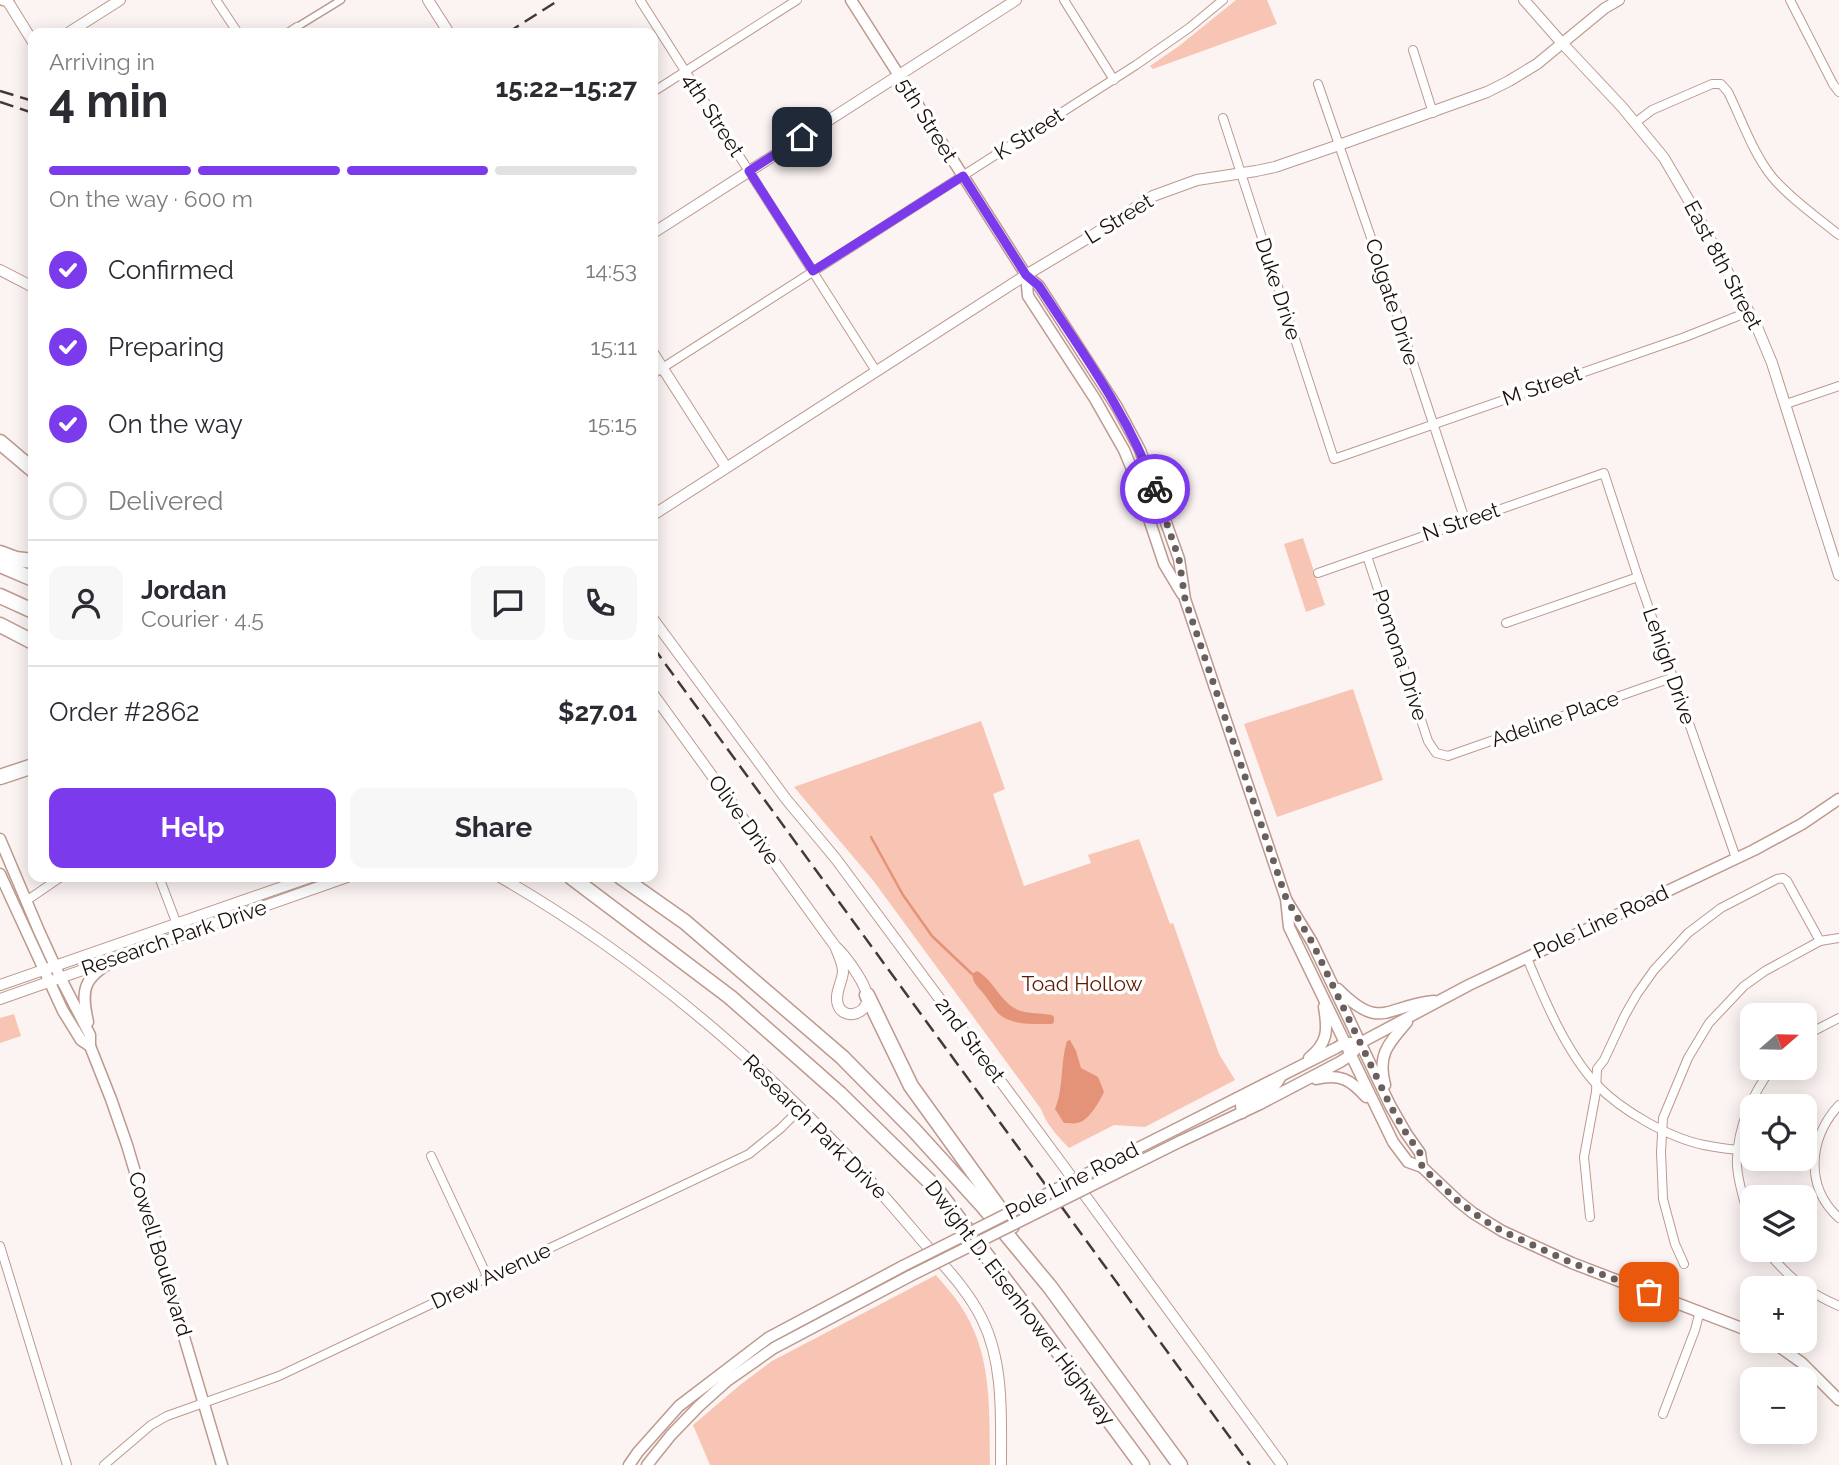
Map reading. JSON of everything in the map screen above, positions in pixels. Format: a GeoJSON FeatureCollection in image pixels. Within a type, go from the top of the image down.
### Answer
{"type":"FeatureCollection","features":[{"type":"Feature","properties":{"kind":"highway"},"geometry":{"type":"LineString","coordinates":[[0,430],[28,454]]}},
{"type":"Feature","properties":{"kind":"highway"},"geometry":{"type":"LineString","coordinates":[[0,442],[28,466]]}},
{"type":"Feature","properties":{"kind":"highway"},"geometry":{"type":"LineString","coordinates":[[0,554],[28,560]]}},
{"type":"Feature","properties":{"kind":"highway"},"geometry":{"type":"LineString","coordinates":[[0,565],[28,577]]}},
{"type":"Feature","properties":{"kind":"highway"},"geometry":{"type":"LineString","coordinates":[[0,596],[28,609]]}},
{"type":"Feature","properties":{"kind":"highway"},"geometry":{"type":"LineString","coordinates":[[0,625],[28,639]]}},
{"type":"Feature","properties":{"kind":"highway"},"geometry":{"type":"LineString","coordinates":[[0,777],[28,768]]}},
{"type":"Feature","properties":{"kind":"highway"},"geometry":{"type":"LineString","coordinates":[[0,786],[28,777]]}},
{"type":"Feature","properties":{"kind":"highway","name":"Dwight D. Eisenhower Highway"},"geometry":{"type":"LineString","coordinates":[[578,882],[730,998],[840,1094],[933,1185],[1142,1465]]}},
{"type":"Feature","properties":{"kind":"highway","name":"Dwight D. Eisenhower Highway"},"geometry":{"type":"LineString","coordinates":[[628,882],[685,922],[842,1056],[914,1130],[1050,1287],[1180,1465]]}},
{"type":"Feature","properties":{"kind":"highway"},"geometry":{"type":"LineString","coordinates":[[867,995],[911,1086],[1017,1234],[1050,1287]]}},
{"type":"Feature","properties":{"kind":"main road","name":"5th Street"},"geometry":{"type":"LineString","coordinates":[[851,0],[1026,275],[1039,286],[1117,407],[1138,446],[1179,559],[1185,599],[1286,898],[1312,942],[1390,1105],[1420,1153],[1422,1167]]}},
{"type":"Feature","properties":{"kind":"main road","name":"Pole Line Road"},"geometry":{"type":"LineString","coordinates":[[647,1465],[699,1406],[727,1381],[774,1348],[910,1276],[1304,1082],[1351,1055],[1360,1043],[1440,1000],[1787,833],[1839,799]]}},
{"type":"Feature","properties":{"kind":"main road","name":"Cowell Boulevard"},"geometry":{"type":"LineString","coordinates":[[0,838],[90,1041],[111,1099],[222,1465]]}},
{"type":"Feature","properties":{"kind":"main road","name":"Cowell Boulevard"},"geometry":{"type":"LineString","coordinates":[[0,874],[48,982],[80,1040],[90,1041]]}},
{"type":"Feature","properties":{"kind":"main road","name":"5th Street"},"geometry":{"type":"LineString","coordinates":[[1286,898],[1289,927],[1376,1109],[1393,1142],[1408,1162],[1422,1167],[1458,1201],[1502,1231],[1572,1263],[1740,1327]]}},
{"type":"Feature","properties":{"kind":"main road"},"geometry":{"type":"LineString","coordinates":[[90,1041],[83,999],[87,985],[97,971],[119,957]]}},
{"type":"Feature","properties":{"kind":"main road"},"geometry":{"type":"LineString","coordinates":[[1331,982],[1349,1001],[1372,1014],[1390,1013],[1415,1003],[1440,1000]]}},
{"type":"Feature","properties":{"kind":"main road"},"geometry":{"type":"LineString","coordinates":[[1296,1068],[1314,1054],[1326,1036],[1322,994]]}},
{"type":"Feature","properties":{"kind":"main road"},"geometry":{"type":"LineString","coordinates":[[1390,1105],[1383,1078],[1382,1059],[1389,1042],[1413,1016]]}},
{"type":"Feature","properties":{"kind":"main road","name":"Pole Line Road"},"geometry":{"type":"LineString","coordinates":[[629,1465],[679,1406],[768,1338],[903,1266],[1345,1043],[1360,1043]]}},
{"type":"Feature","properties":{"kind":"main road"},"geometry":{"type":"LineString","coordinates":[[1242,1113],[1241,1105],[1271,1090],[1281,1076]]}},
{"type":"Feature","properties":{"kind":"main road"},"geometry":{"type":"LineString","coordinates":[[1304,1082],[1331,1076],[1342,1078],[1358,1087],[1376,1109]]}},
{"type":"Feature","properties":{"kind":"main road"},"geometry":{"type":"LineString","coordinates":[[1788,1353],[1839,1400]]}},
{"type":"Feature","properties":{"kind":"street"},"geometry":{"type":"LineString","coordinates":[[6,0],[28,35]]}},
{"type":"Feature","properties":{"kind":"street"},"geometry":{"type":"LineString","coordinates":[[76,28],[120,0]]}},
{"type":"Feature","properties":{"kind":"street"},"geometry":{"type":"LineString","coordinates":[[216,0],[235,28]]}},
{"type":"Feature","properties":{"kind":"street"},"geometry":{"type":"LineString","coordinates":[[297,27],[341,0]]}},
{"type":"Feature","properties":{"kind":"street"},"geometry":{"type":"LineString","coordinates":[[428,0],[446,28]]}},
{"type":"Feature","properties":{"kind":"street","name":"4th Street"},"geometry":{"type":"LineString","coordinates":[[640,0],[658,28]]}},
{"type":"Feature","properties":{"kind":"street"},"geometry":{"type":"LineString","coordinates":[[658,89],[797,0]]}},
{"type":"Feature","properties":{"kind":"street"},"geometry":{"type":"LineString","coordinates":[[658,230],[1016,0]]}},
{"type":"Feature","properties":{"kind":"street"},"geometry":{"type":"LineString","coordinates":[[1064,0],[1114,80]]}},
{"type":"Feature","properties":{"kind":"street","name":"K Street"},"geometry":{"type":"LineString","coordinates":[[658,372],[1114,80],[1179,35],[1223,0]]}},
{"type":"Feature","properties":{"kind":"street","name":"East 8th Street"},"geometry":{"type":"LineString","coordinates":[[1524,0],[1635,123],[1670,167],[1757,327],[1772,363],[1839,575]]}},
{"type":"Feature","properties":{"kind":"street","name":"L Street"},"geometry":{"type":"LineString","coordinates":[[658,512],[1153,196],[1197,180],[1275,167],[1488,92],[1537,64],[1561,42],[1619,0]]}},
{"type":"Feature","properties":{"kind":"street"},"geometry":{"type":"LineString","coordinates":[[1790,0],[1839,92]]}},
{"type":"Feature","properties":{"kind":"street","name":"4th Street"},"geometry":{"type":"LineString","coordinates":[[658,28],[876,371]]}},
{"type":"Feature","properties":{"kind":"street"},"geometry":{"type":"LineString","coordinates":[[1413,50],[1433,113]]}},
{"type":"Feature","properties":{"kind":"street"},"geometry":{"type":"LineString","coordinates":[[1635,123],[1652,110],[1712,84],[1721,84],[1728,92],[1756,152],[1773,178],[1839,235]]}},
{"type":"Feature","properties":{"kind":"street","name":"Colgate Drive"},"geometry":{"type":"LineString","coordinates":[[1318,85],[1465,520]]}},
{"type":"Feature","properties":{"kind":"street","name":"Duke Drive"},"geometry":{"type":"LineString","coordinates":[[1223,118],[1334,459]]}},
{"type":"Feature","properties":{"kind":"street"},"geometry":{"type":"LineString","coordinates":[[0,270],[28,285]]}},
{"type":"Feature","properties":{"kind":"street","name":"M Street"},"geometry":{"type":"LineString","coordinates":[[1334,459],[1685,337],[1748,312]]}},
{"type":"Feature","properties":{"kind":"street"},"geometry":{"type":"LineString","coordinates":[[658,361],[726,467]]}},
{"type":"Feature","properties":{"kind":"street"},"geometry":{"type":"LineString","coordinates":[[1786,404],[1839,386]]}},
{"type":"Feature","properties":{"kind":"street","name":"N Street"},"geometry":{"type":"LineString","coordinates":[[1318,573],[1604,473]]}},
{"type":"Feature","properties":{"kind":"street","name":"Lehigh Drive"},"geometry":{"type":"LineString","coordinates":[[1604,473],[1736,858]]}},
{"type":"Feature","properties":{"kind":"street","name":"Pomona Drive"},"geometry":{"type":"LineString","coordinates":[[1367,556],[1428,741],[1436,753]]}},
{"type":"Feature","properties":{"kind":"street"},"geometry":{"type":"LineString","coordinates":[[1506,623],[1638,576]]}},
{"type":"Feature","properties":{"kind":"street","name":"2nd Street"},"geometry":{"type":"LineString","coordinates":[[658,626],[781,792],[836,859],[1282,1465]]}},
{"type":"Feature","properties":{"kind":"street","name":"Adeline Place"},"geometry":{"type":"LineString","coordinates":[[1436,753],[1448,756],[1674,677]]}},
{"type":"Feature","properties":{"kind":"street","name":"Olive Drive"},"geometry":{"type":"LineString","coordinates":[[658,701],[835,946],[844,954],[867,995],[867,1004],[859,1012],[847,1014],[839,1008],[837,999],[843,972],[835,946]]}},
{"type":"Feature","properties":{"kind":"street"},"geometry":{"type":"LineString","coordinates":[[1590,1217],[1584,1157],[1597,1085],[1597,1069],[1637,994],[1654,970],[1680,941],[1721,908],[1777,879],[1783,878],[1787,881],[1820,941]]}},
{"type":"Feature","properties":{"kind":"street"},"geometry":{"type":"LineString","coordinates":[[26,901],[54,882]]}},
{"type":"Feature","properties":{"kind":"street"},"geometry":{"type":"LineString","coordinates":[[161,882],[181,935]]}},
{"type":"Feature","properties":{"kind":"street","name":"Research Park Drive"},"geometry":{"type":"LineString","coordinates":[[0,985],[292,882]]}},
{"type":"Feature","properties":{"kind":"street"},"geometry":{"type":"LineString","coordinates":[[301,882],[304,891]]}},
{"type":"Feature","properties":{"kind":"street","name":"Research Park Drive"},"geometry":{"type":"LineString","coordinates":[[0,999],[332,882]]}},
{"type":"Feature","properties":{"kind":"street","name":"Research Park Drive"},"geometry":{"type":"LineString","coordinates":[[508,882],[579,925],[660,985],[742,1053],[841,1151],[968,1295],[991,1341],[996,1362],[1001,1465]]}},
{"type":"Feature","properties":{"kind":"street"},"geometry":{"type":"LineString","coordinates":[[1684,1264],[1675,1244],[1663,1199],[1661,1172],[1663,1118],[1688,1058],[1709,1023],[1744,986],[1776,964],[1820,941],[1839,938]]}},
{"type":"Feature","properties":{"kind":"street"},"geometry":{"type":"LineString","coordinates":[[1527,958],[1565,1041],[1597,1085],[1646,1122],[1663,1130],[1701,1145],[1739,1150]]}},
{"type":"Feature","properties":{"kind":"street"},"geometry":{"type":"LineString","coordinates":[[1817,1029],[1839,1018]]}},
{"type":"Feature","properties":{"kind":"street"},"geometry":{"type":"LineString","coordinates":[[1740,1185],[1736,1158],[1739,1150],[1737,1140],[1762,1080]]}},
{"type":"Feature","properties":{"kind":"street"},"geometry":{"type":"LineString","coordinates":[[1817,1146],[1826,1120],[1839,1105]]}},
{"type":"Feature","properties":{"kind":"street","name":"Drew Avenue"},"geometry":{"type":"LineString","coordinates":[[104,1465],[151,1425],[167,1416],[279,1377],[749,1154],[800,1109]]}},
{"type":"Feature","properties":{"kind":"street"},"geometry":{"type":"LineString","coordinates":[[431,1156],[488,1278]]}},
{"type":"Feature","properties":{"kind":"street"},"geometry":{"type":"LineString","coordinates":[[1815,1171],[1823,1198],[1839,1218]]}},
{"type":"Feature","properties":{"kind":"street"},"geometry":{"type":"LineString","coordinates":[[0,1246],[67,1465]]}},
{"type":"Feature","properties":{"kind":"street"},"geometry":{"type":"LineString","coordinates":[[1776,1262],[1787,1275],[1815,1296],[1839,1306]]}},
{"type":"Feature","properties":{"kind":"street"},"geometry":{"type":"LineString","coordinates":[[1663,1414],[1700,1311]]}},
{"type":"Feature","properties":{"kind":"green space"},"geometry":{"type":"Polygon","coordinates":[[[1236,0],[1267,0],[1277,24],[1153,69],[1150,66],[1179,46],[1236,0]]]}},
{"type":"Feature","properties":{"kind":"green space"},"geometry":{"type":"Polygon","coordinates":[[[1303,538],[1325,605],[1306,612],[1284,544],[1303,538]]]}},
{"type":"Feature","properties":{"kind":"green space"},"geometry":{"type":"Polygon","coordinates":[[[1353,689],[1383,780],[1277,817],[1244,724],[1353,689]]]}},
{"type":"Feature","properties":{"kind":"green space","name":"Toad Hollow"},"geometry":{"type":"Polygon","coordinates":[[[981,721],[1005,789],[993,794],[1024,886],[1091,863],[1088,855],[1139,839],[1170,924],[1173,923],[1219,1054],[1235,1080],[1145,1127],[1114,1125],[1069,1148],[1053,1130],[1041,1109],[872,879],[794,787],[981,721]]]}},
{"type":"Feature","properties":{"kind":"green space"},"geometry":{"type":"Polygon","coordinates":[[[14,1014],[21,1036],[0,1043],[0,1018],[14,1014]]]}},
{"type":"Feature","properties":{"kind":"green space"},"geometry":{"type":"Polygon","coordinates":[[[936,1275],[971,1323],[984,1362],[990,1424],[990,1465],[710,1465],[693,1425],[740,1385],[772,1361],[936,1275]]]}},
{"type":"Feature","properties":{"kind":"shaded area"},"geometry":{"type":"Polygon","coordinates":[[[977,971],[1018,1010],[1052,1015],[1054,1022],[1023,1023],[1002,1017],[975,982],[972,974],[977,971]]]}},
{"type":"Feature","properties":{"kind":"shaded area"},"geometry":{"type":"Polygon","coordinates":[[[1070,1040],[1081,1068],[1098,1077],[1104,1092],[1097,1106],[1081,1122],[1064,1123],[1055,1109],[1060,1093],[1065,1049],[1067,1041],[1070,1040]]]}},
{"type":"Feature","properties":{"kind":"waterway"},"geometry":{"type":"LineString","coordinates":[[871,837],[903,895],[932,936],[972,974]]}},
{"type":"Feature","properties":{"kind":"railway"},"geometry":{"type":"LineString","coordinates":[[515,28],[559,0]]}},
{"type":"Feature","properties":{"kind":"railway"},"geometry":{"type":"LineString","coordinates":[[0,91],[28,99]]}},
{"type":"Feature","properties":{"kind":"railway"},"geometry":{"type":"LineString","coordinates":[[0,102],[28,111]]}},
{"type":"Feature","properties":{"kind":"railway"},"geometry":{"type":"LineString","coordinates":[[658,654],[1250,1465]]}},
{"type":"Feature","properties":{"kind":"way so far"},"geometry":{"type":"LineString","coordinates":[[1155,489],[1179,559],[1185,599],[1286,898],[1312,942],[1390,1105],[1420,1153],[1422,1167],[1458,1201],[1502,1231],[1572,1263],[1649,1292]]}},
{"type":"Feature","properties":{"kind":"route"},"geometry":{"type":"LineString","coordinates":[[802,137],[749,171],[813,271],[963,176],[1026,275],[1039,286],[1117,407],[1145,461],[1155,489]]}}]}
